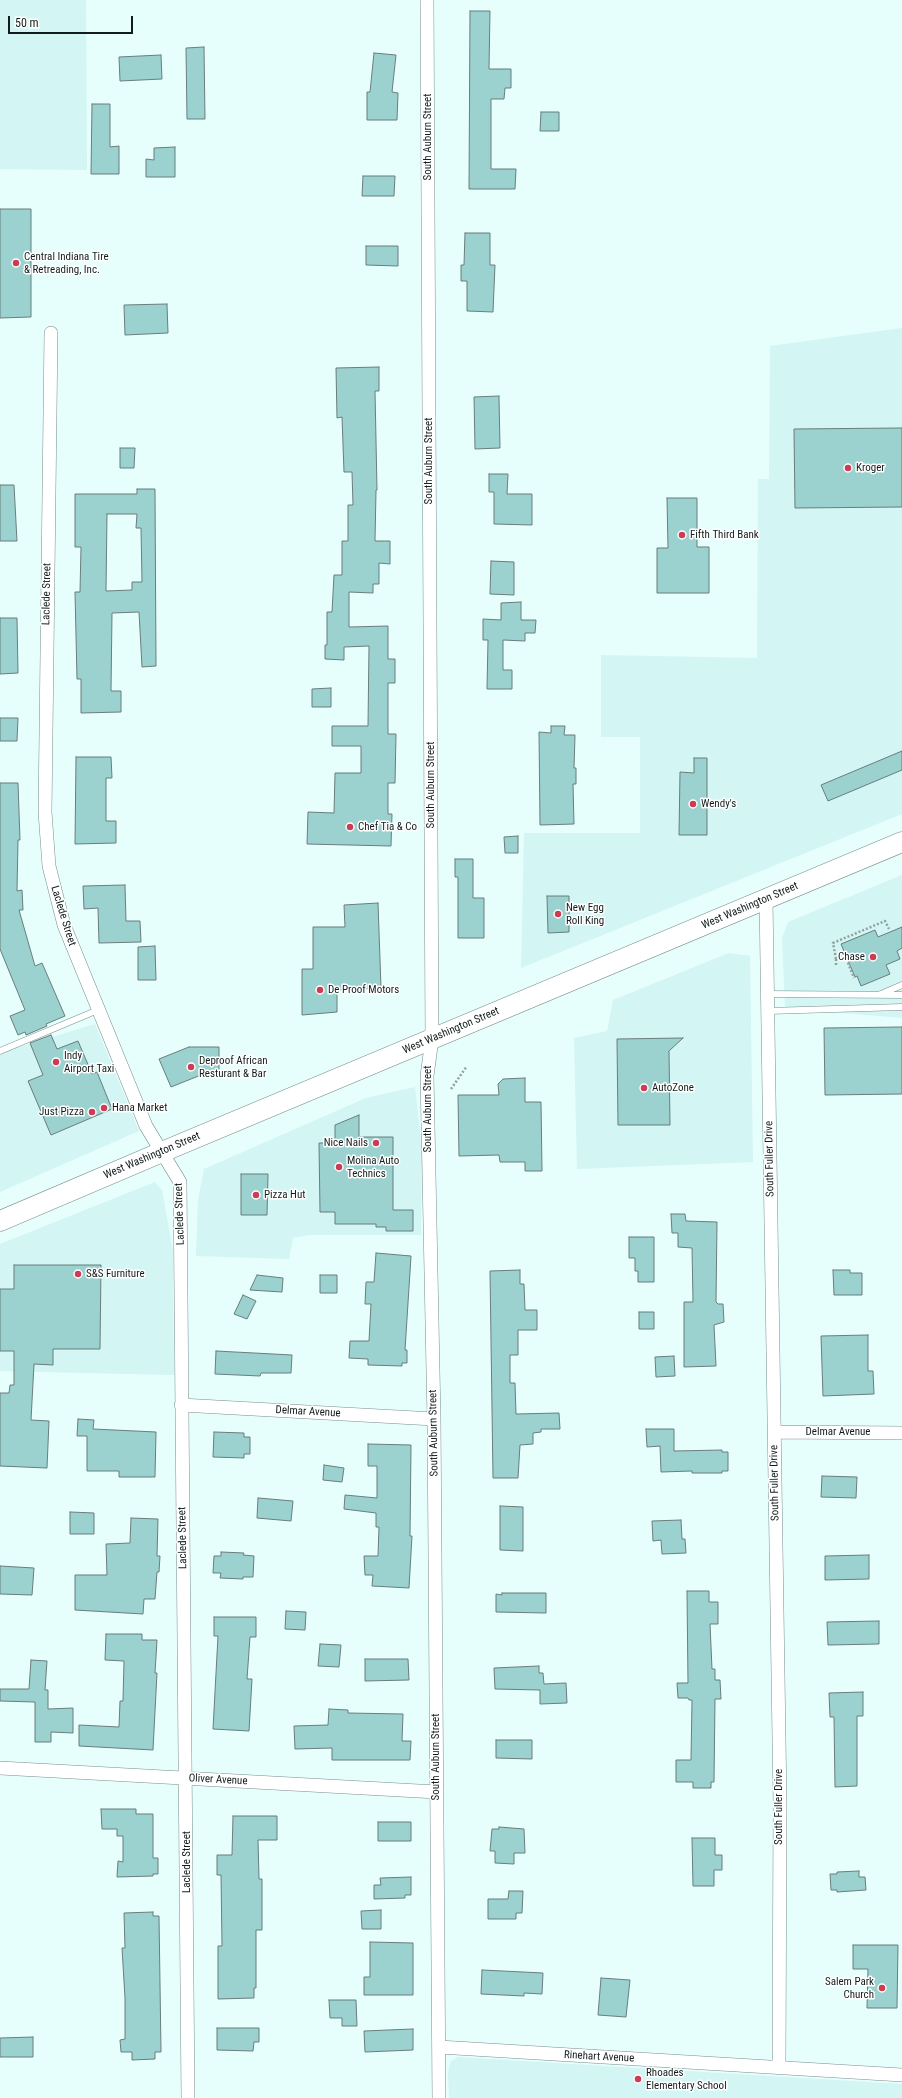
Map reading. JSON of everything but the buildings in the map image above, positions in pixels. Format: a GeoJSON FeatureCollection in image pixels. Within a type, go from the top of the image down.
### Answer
{"type":"FeatureCollection","features":[{"type":"Feature","properties":{"kind":"main road","name":"West Washington Street"},"geometry":{"type":"LineString","coordinates":[[0,1221],[902,842]]}},
{"type":"Feature","properties":{"kind":"street","name":"South Auburn Street"},"geometry":{"type":"LineString","coordinates":[[427,0],[432,1039],[427,1076],[434,1419],[439,2098]]}},
{"type":"Feature","properties":{"kind":"street","name":"Laclede Street"},"geometry":{"type":"LineString","coordinates":[[51,334],[45,827],[49,866],[59,910],[146,1126],[180,1182],[188,2098]]}},
{"type":"Feature","properties":{"kind":"street","name":"South Fuller Drive"},"geometry":{"type":"LineString","coordinates":[[766,899],[780,1802],[779,2068]]}},
{"type":"Feature","properties":{"kind":"street","name":"Delmar Avenue"},"geometry":{"type":"LineString","coordinates":[[181,1405],[434,1419]]}},
{"type":"Feature","properties":{"kind":"street","name":"Delmar Avenue"},"geometry":{"type":"LineString","coordinates":[[774,1432],[902,1432]]}},
{"type":"Feature","properties":{"kind":"street","name":"Oliver Avenue"},"geometry":{"type":"LineString","coordinates":[[0,1768],[437,1792]]}},
{"type":"Feature","properties":{"kind":"street","name":"Rinehart Avenue"},"geometry":{"type":"LineString","coordinates":[[439,2047],[902,2075]]}},
{"type":"Feature","properties":{"kind":"lane"},"geometry":{"type":"LineString","coordinates":[[878,995],[902,985]]}},
{"type":"Feature","properties":{"kind":"lane"},"geometry":{"type":"LineString","coordinates":[[767,994],[902,995]]}},
{"type":"Feature","properties":{"kind":"lane"},"geometry":{"type":"LineString","coordinates":[[768,1011],[902,1007]]}},
{"type":"Feature","properties":{"kind":"lane"},"geometry":{"type":"LineString","coordinates":[[0,1050],[98,1010]]}},
{"type":"Feature","properties":{"kind":"path"},"geometry":{"type":"LineString","coordinates":[[836,965],[833,943],[885,921],[889,929]]}},
{"type":"Feature","properties":{"kind":"path"},"geometry":{"type":"LineString","coordinates":[[836,959],[845,955],[854,978]]}},
{"type":"Feature","properties":{"kind":"path"},"geometry":{"type":"LineString","coordinates":[[452,1089],[467,1066]]}},
{"type":"Feature","properties":{"kind":"shaded area"},"geometry":{"type":"Polygon","coordinates":[[[0,0],[86,0],[87,170],[0,169],[0,0]]]}},
{"type":"Feature","properties":{"kind":"shaded area"},"geometry":{"type":"Polygon","coordinates":[[[902,328],[902,814],[521,968],[524,833],[640,833],[640,737],[601,737],[601,655],[757,658],[758,479],[769,479],[770,346],[902,328]]]}},
{"type":"Feature","properties":{"kind":"shaded area"},"geometry":{"type":"Polygon","coordinates":[[[902,875],[902,1018],[785,1008],[782,938],[788,922],[902,875]]]}},
{"type":"Feature","properties":{"kind":"shaded area"},"geometry":{"type":"Polygon","coordinates":[[[729,953],[750,956],[753,1162],[577,1169],[574,1038],[607,1031],[613,1000],[729,953]]]}},
{"type":"Feature","properties":{"kind":"shaded area"},"geometry":{"type":"Polygon","coordinates":[[[95,1024],[139,1131],[0,1192],[0,1053],[95,1024]]]}},
{"type":"Feature","properties":{"kind":"shaded area"},"geometry":{"type":"Polygon","coordinates":[[[415,1087],[422,1149],[421,1235],[309,1235],[293,1238],[289,1259],[196,1256],[198,1200],[204,1169],[366,1098],[415,1087]]]}},
{"type":"Feature","properties":{"kind":"shaded area"},"geometry":{"type":"Polygon","coordinates":[[[155,1182],[162,1190],[173,1252],[174,1375],[0,1371],[0,1244],[155,1182]]]}},
{"type":"Feature","properties":{"kind":"shaded area","name":"Rhoades Elementary School"},"geometry":{"type":"Polygon","coordinates":[[[458,2057],[902,2084],[902,2098],[449,2098],[448,2072],[451,2061],[458,2057]]]}},
{"type":"Feature","properties":{"kind":"place","name":"Central Indiana Tire & Retreading, Inc."},"geometry":{"type":"Point","coordinates":[16,263]}},
{"type":"Feature","properties":{"kind":"place","name":"Kroger"},"geometry":{"type":"Point","coordinates":[848,468]}},
{"type":"Feature","properties":{"kind":"place","name":"Fifth Third Bank"},"geometry":{"type":"Point","coordinates":[682,535]}},
{"type":"Feature","properties":{"kind":"place","name":"Wendy's"},"geometry":{"type":"Point","coordinates":[693,804]}},
{"type":"Feature","properties":{"kind":"place","name":"Chef Tia & Co"},"geometry":{"type":"Point","coordinates":[350,827]}},
{"type":"Feature","properties":{"kind":"place","name":"New Egg Roll King"},"geometry":{"type":"Point","coordinates":[558,914]}},
{"type":"Feature","properties":{"kind":"place","name":"Chase"},"geometry":{"type":"Point","coordinates":[873,957]}},
{"type":"Feature","properties":{"kind":"place","name":"De Proof Motors"},"geometry":{"type":"Point","coordinates":[320,990]}},
{"type":"Feature","properties":{"kind":"place","name":"Indy Airport Taxi"},"geometry":{"type":"Point","coordinates":[56,1062]}},
{"type":"Feature","properties":{"kind":"place","name":"Deproof African Resturant & Bar"},"geometry":{"type":"Point","coordinates":[191,1067]}},
{"type":"Feature","properties":{"kind":"place","name":"AutoZone"},"geometry":{"type":"Point","coordinates":[644,1088]}},
{"type":"Feature","properties":{"kind":"place","name":"Hana Market"},"geometry":{"type":"Point","coordinates":[104,1108]}},
{"type":"Feature","properties":{"kind":"place","name":"Just Pizza"},"geometry":{"type":"Point","coordinates":[92,1112]}},
{"type":"Feature","properties":{"kind":"place","name":"Nice Nails"},"geometry":{"type":"Point","coordinates":[376,1143]}},
{"type":"Feature","properties":{"kind":"place","name":"Molina Auto Technics"},"geometry":{"type":"Point","coordinates":[339,1167]}},
{"type":"Feature","properties":{"kind":"place","name":"Pizza Hut"},"geometry":{"type":"Point","coordinates":[256,1195]}},
{"type":"Feature","properties":{"kind":"place","name":"S&S Furniture"},"geometry":{"type":"Point","coordinates":[78,1274]}},
{"type":"Feature","properties":{"kind":"place","name":"Salem Park Church"},"geometry":{"type":"Point","coordinates":[882,1988]}},
{"type":"Feature","properties":{"kind":"place","name":"Rhoades Elementary School"},"geometry":{"type":"Point","coordinates":[638,2079]}}]}
